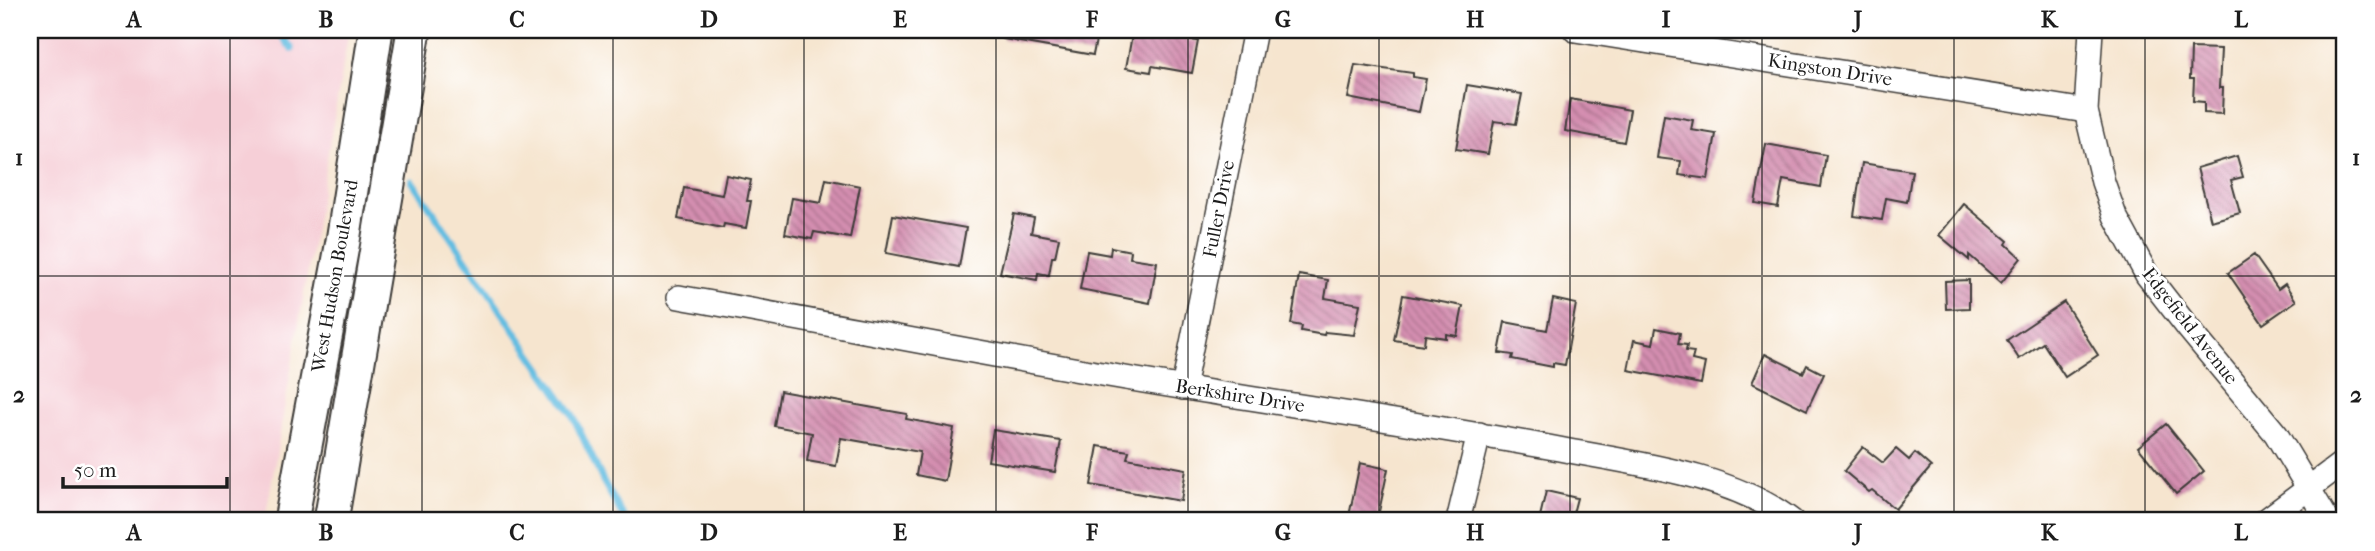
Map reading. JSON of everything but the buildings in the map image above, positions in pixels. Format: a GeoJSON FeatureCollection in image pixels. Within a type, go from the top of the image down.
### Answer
{"type":"FeatureCollection","features":[{"type":"Feature","properties":{"kind":"main road","name":"West Hudson Boulevard"},"geometry":{"type":"LineString","coordinates":[[291,521],[342,241],[376,30]]}},
{"type":"Feature","properties":{"kind":"main road","name":"West Hudson Boulevard"},"geometry":{"type":"LineString","coordinates":[[331,521],[414,30]]}},
{"type":"Feature","properties":{"kind":"street","name":"Fuller Drive"},"geometry":{"type":"LineString","coordinates":[[1183,388],[1255,30]]}},
{"type":"Feature","properties":{"kind":"street","name":"Kingston Drive"},"geometry":{"type":"LineString","coordinates":[[1575,30],[2086,111]]}},
{"type":"Feature","properties":{"kind":"street","name":"Edgefield Avenue"},"geometry":{"type":"LineString","coordinates":[[2091,30],[2086,111],[2103,183],[2115,216],[2147,275],[2276,434],[2328,521]]}},
{"type":"Feature","properties":{"kind":"street","name":"Berkshire Drive"},"geometry":{"type":"LineString","coordinates":[[679,297],[1183,388],[1479,434],[1654,467],[1721,485],[1754,499],[1792,521]]}},
{"type":"Feature","properties":{"kind":"street"},"geometry":{"type":"LineString","coordinates":[[1458,521],[1479,434]]}},
{"type":"Feature","properties":{"kind":"street"},"geometry":{"type":"LineString","coordinates":[[2265,521],[2345,461]]}},
{"type":"Feature","properties":{"kind":"shaded area"},"geometry":{"type":"Polygon","coordinates":[[[30,30],[349,30],[265,521],[30,521],[30,30]]]}},
{"type":"Feature","properties":{"kind":"waterway"},"geometry":{"type":"LineString","coordinates":[[277,30],[292,49]]}},
{"type":"Feature","properties":{"kind":"waterway"},"geometry":{"type":"LineString","coordinates":[[412,181],[572,414],[603,481],[626,521]]}}]}
